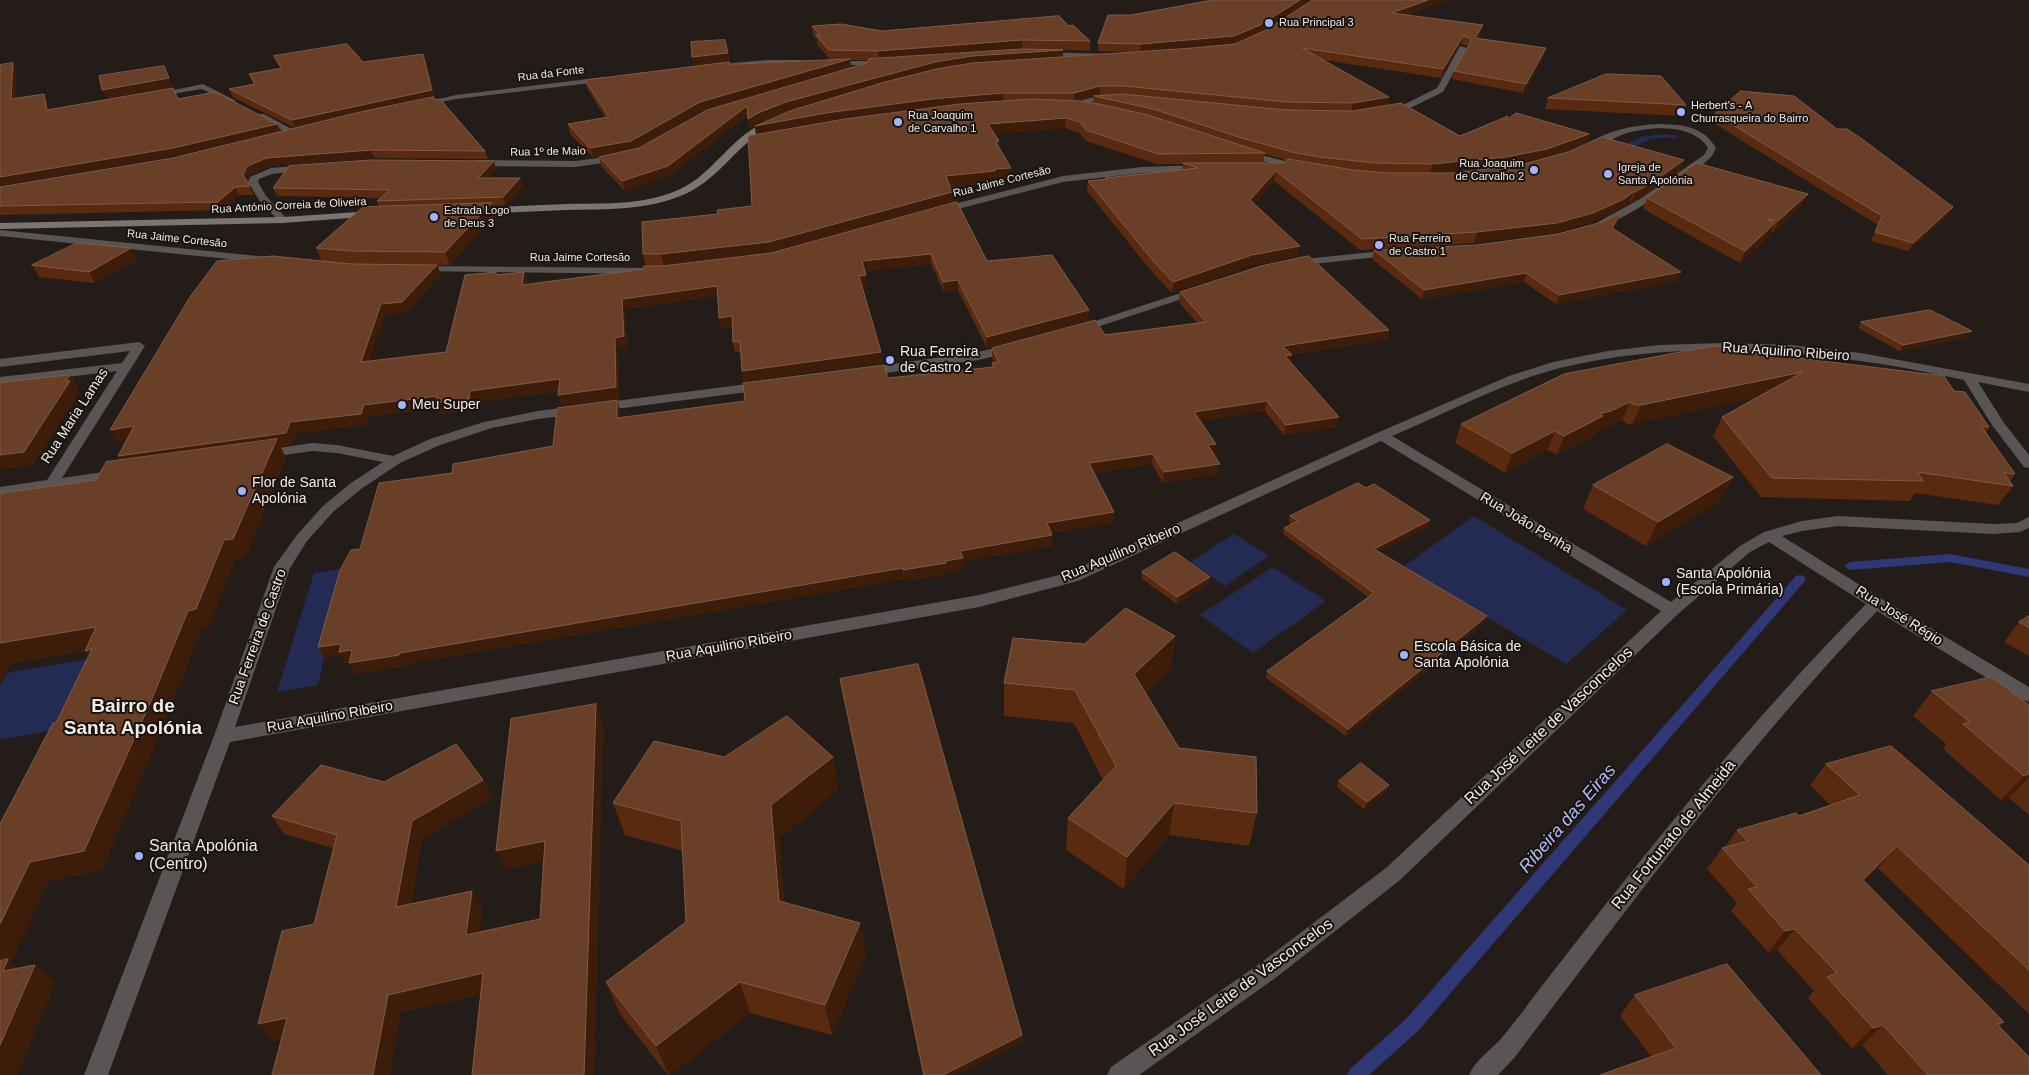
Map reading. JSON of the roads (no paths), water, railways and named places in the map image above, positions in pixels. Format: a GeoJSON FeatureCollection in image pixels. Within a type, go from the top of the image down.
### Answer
{"type":"FeatureCollection","features":[{"type":"Feature","properties":{"kind":"street"},"geometry":{"type":"LineString","coordinates":[[1378,112],[1405,107],[1440,90],[1463,48]]}},
{"type":"Feature","properties":{"kind":"street"},"geometry":{"type":"LineString","coordinates":[[1032,54],[1116,57],[1049,63]]}},
{"type":"Feature","properties":{"kind":"street"},"geometry":{"type":"LineString","coordinates":[[722,66],[767,62],[814,63]]}},
{"type":"Feature","properties":{"kind":"street"},"geometry":{"type":"LineString","coordinates":[[823,63],[879,64],[898,62]]}},
{"type":"Feature","properties":{"kind":"street"},"geometry":{"type":"LineString","coordinates":[[850,72],[879,64]]}},
{"type":"Feature","properties":{"kind":"street","name":"Rua da Fonte"},"geometry":{"type":"LineString","coordinates":[[409,106],[456,97],[610,79]]}},
{"type":"Feature","properties":{"kind":"street"},"geometry":{"type":"LineString","coordinates":[[148,96],[203,86],[236,103]]}},
{"type":"Feature","properties":{"kind":"street"},"geometry":{"type":"LineString","coordinates":[[1100,110],[1069,106],[1094,100],[1123,99]]}},
{"type":"Feature","properties":{"kind":"street"},"geometry":{"type":"LineString","coordinates":[[253,112],[295,133]]}},
{"type":"Feature","properties":{"kind":"street"},"geometry":{"type":"LineString","coordinates":[[466,211],[616,206],[668,197],[687,190],[703,180],[737,144],[754,131],[783,119]]}},
{"type":"Feature","properties":{"kind":"street"},"geometry":{"type":"LineString","coordinates":[[1583,150],[1624,131],[1652,126],[1673,127],[1692,132],[1705,137],[1710,142],[1712,148],[1708,156],[1619,216],[1587,229]]}},
{"type":"Feature","properties":{"kind":"street"},"geometry":{"type":"LineString","coordinates":[[277,137],[304,131]]}},
{"type":"Feature","properties":{"kind":"street"},"geometry":{"type":"LineString","coordinates":[[737,144],[756,140]]}},
{"type":"Feature","properties":{"kind":"street"},"geometry":{"type":"LineString","coordinates":[[1240,152],[1304,168],[1256,168]]}},
{"type":"Feature","properties":{"kind":"street","name":"Rua 1º de Maio"},"geometry":{"type":"LineString","coordinates":[[470,163],[576,164],[599,162],[628,156]]}},
{"type":"Feature","properties":{"kind":"street"},"geometry":{"type":"LineString","coordinates":[[282,220],[276,211],[257,194],[253,182],[255,177],[270,171],[317,167]]}},
{"type":"Feature","properties":{"kind":"street","name":"Rua Jaime Cortesão"},"geometry":{"type":"LineString","coordinates":[[929,214],[1063,179],[1142,170],[1211,168]]}},
{"type":"Feature","properties":{"kind":"street","name":"Rua António Correia de Oliveira"},"geometry":{"type":"LineString","coordinates":[[0,226],[282,220],[383,214]]}},
{"type":"Feature","properties":{"kind":"street","name":"Rua Jaime Cortesão"},"geometry":{"type":"LineString","coordinates":[[0,233],[277,261]]}},
{"type":"Feature","properties":{"kind":"street"},"geometry":{"type":"LineString","coordinates":[[1282,265],[1400,252]]}},
{"type":"Feature","properties":{"kind":"street","name":"Rua Jaime Cortesão"},"geometry":{"type":"LineString","coordinates":[[405,269],[654,271]]}},
{"type":"Feature","properties":{"kind":"street"},"geometry":{"type":"LineString","coordinates":[[1063,334],[1212,285]]}},
{"type":"Feature","properties":{"kind":"street","name":"Rua Maria Lamas"},"geometry":{"type":"LineString","coordinates":[[0,363],[139,346],[51,484]]}},
{"type":"Feature","properties":{"kind":"street"},"geometry":{"type":"LineString","coordinates":[[852,374],[978,356],[1021,346]]}},
{"type":"Feature","properties":{"kind":"street","name":"Rua Aquilino Ribeiro"},"geometry":{"type":"LineString","coordinates":[[223,736],[989,598],[1072,576],[1382,436],[1513,379],[1556,365],[1608,355],[1659,349],[1722,347],[1791,349],[1861,357],[2029,388]]}},
{"type":"Feature","properties":{"kind":"street","name":"Rua Maria Lamas"},"geometry":{"type":"LineString","coordinates":[[0,381],[126,366]]}},
{"type":"Feature","properties":{"kind":"street"},"geometry":{"type":"LineString","coordinates":[[1968,376],[1999,424],[2029,464]]}},
{"type":"Feature","properties":{"kind":"street","name":"Rua Ferreira de Castro"},"geometry":{"type":"LineString","coordinates":[[96,1075],[223,736],[282,567],[302,538],[328,509],[356,486],[395,460],[435,442],[489,425],[528,417],[773,384]]}},
{"type":"Feature","properties":{"kind":"street","name":"Rua João Penha"},"geometry":{"type":"LineString","coordinates":[[1382,436],[1672,610]]}},
{"type":"Feature","properties":{"kind":"street"},"geometry":{"type":"LineString","coordinates":[[254,455],[312,447],[337,449],[395,460]]}},
{"type":"Feature","properties":{"kind":"street"},"geometry":{"type":"LineString","coordinates":[[0,491],[128,473]]}},
{"type":"Feature","properties":{"kind":"street","name":"Rua José Leite de Vasconcelos"},"geometry":{"type":"LineString","coordinates":[[1119,1075],[1270,969],[1393,874],[1672,610],[1744,549],[1769,535],[1802,526],[1838,521],[1993,529],[2020,526],[2029,522]]}},
{"type":"Feature","properties":{"kind":"street","name":"Rua José Régio"},"geometry":{"type":"LineString","coordinates":[[1769,535],[2029,695]]}},
{"type":"Feature","properties":{"kind":"street","name":"Rua Fortunato de Almeida"},"geometry":{"type":"LineString","coordinates":[[1481,1075],[1507,1049],[1672,836],[1787,696],[1833,645],[1876,602]]}},
{"type":"Feature","properties":{"kind":"waterway","name":"Ribeira das Eiras"},"geometry":{"type":"LineString","coordinates":[[1850,566],[1950,558],[2029,573]]}},
{"type":"Feature","properties":{"kind":"waterway","name":"Ribeira das Eiras"},"geometry":{"type":"LineString","coordinates":[[1356,1075],[1412,1025],[1800,579]]}},
{"type":"Feature","properties":{"kind":"place","name":"Rua Principal 3"},"geometry":{"type":"Point","coordinates":[1269,23]}},
{"type":"Feature","properties":{"kind":"place","name":"Herbert's - A Churrasqueira do Bairro"},"geometry":{"type":"Point","coordinates":[1681,112]}},
{"type":"Feature","properties":{"kind":"place","name":"Rua Joaquim de Carvalho 1"},"geometry":{"type":"Point","coordinates":[898,122]}},
{"type":"Feature","properties":{"kind":"place","name":"Rua Joaquim de Carvalho 2"},"geometry":{"type":"Point","coordinates":[1534,170]}},
{"type":"Feature","properties":{"kind":"place","name":"Igreja de Santa Apolónia"},"geometry":{"type":"Point","coordinates":[1608,174]}},
{"type":"Feature","properties":{"kind":"place","name":"Estrada Logo de Deus 3"},"geometry":{"type":"Point","coordinates":[434,217]}},
{"type":"Feature","properties":{"kind":"place","name":"Rua Ferreira de Castro 1"},"geometry":{"type":"Point","coordinates":[1379,245]}},
{"type":"Feature","properties":{"kind":"place","name":"Rua Ferreira de Castro 2"},"geometry":{"type":"Point","coordinates":[890,360]}},
{"type":"Feature","properties":{"kind":"place","name":"Meu Super"},"geometry":{"type":"Point","coordinates":[402,405]}},
{"type":"Feature","properties":{"kind":"place","name":"Flor de Santa Apolónia"},"geometry":{"type":"Point","coordinates":[242,491]}},
{"type":"Feature","properties":{"kind":"place","name":"Santa Apolónia (Escola Primária)"},"geometry":{"type":"Point","coordinates":[1666,582]}},
{"type":"Feature","properties":{"kind":"place","name":"Escola Básica de Santa Apolónia"},"geometry":{"type":"Point","coordinates":[1404,655]}},
{"type":"Feature","properties":{"kind":"place","name":"Santa Apolónia (Centro)"},"geometry":{"type":"Point","coordinates":[139,856]}},
{"type":"Feature","properties":{"kind":"district","name":"Bairro de Santa Apolónia"},"geometry":{"type":"Point","coordinates":[133,718]}}]}
